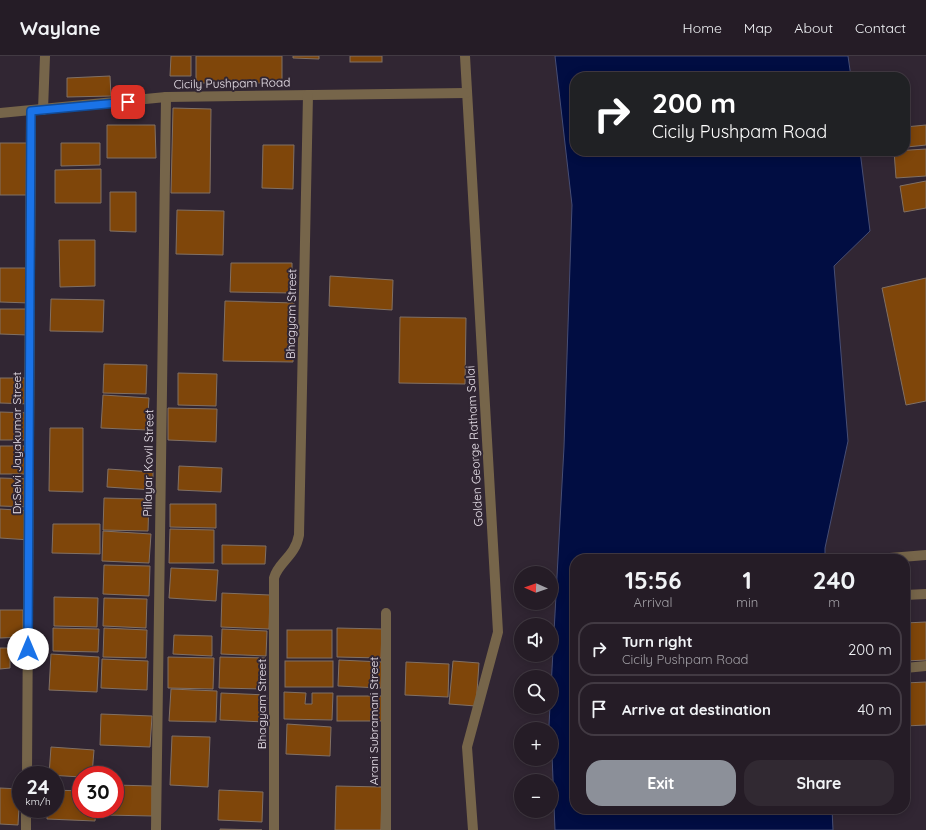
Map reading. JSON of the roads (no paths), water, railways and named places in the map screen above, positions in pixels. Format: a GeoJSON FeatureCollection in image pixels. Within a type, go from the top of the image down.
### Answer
{"type":"FeatureCollection","features":[{"type":"Feature","properties":{"kind":"street"},"geometry":{"type":"LineString","coordinates":[[42,110],[45,56]]}},
{"type":"Feature","properties":{"kind":"street","name":"Golden George Ratham Salai"},"geometry":{"type":"LineString","coordinates":[[465,56],[498,632],[467,747],[473,830]]}},
{"type":"Feature","properties":{"kind":"street","name":"Cicily Pushpam Road"},"geometry":{"type":"LineString","coordinates":[[0,113],[166,97],[466,93]]}},
{"type":"Feature","properties":{"kind":"street","name":"Bhagyam Street"},"geometry":{"type":"LineString","coordinates":[[274,830],[274,578],[275,573],[290,556],[297,545],[299,535],[308,95]]}},
{"type":"Feature","properties":{"kind":"street","name":"Pillayar Kovil Street"},"geometry":{"type":"LineString","coordinates":[[156,830],[166,97]]}},
{"type":"Feature","properties":{"kind":"street","name":"Dr.Selvi Jayakumar Street"},"geometry":{"type":"LineString","coordinates":[[27,766],[31,111]]}},
{"type":"Feature","properties":{"kind":"street"},"geometry":{"type":"LineString","coordinates":[[910,556],[926,555]]}},
{"type":"Feature","properties":{"kind":"street"},"geometry":{"type":"LineString","coordinates":[[910,596],[926,594]]}},
{"type":"Feature","properties":{"kind":"street","name":"Arani Subramani Street"},"geometry":{"type":"LineString","coordinates":[[386,613],[386,830]]}},
{"type":"Feature","properties":{"kind":"street"},"geometry":{"type":"LineString","coordinates":[[910,668],[926,666]]}},
{"type":"Feature","properties":{"kind":"street"},"geometry":{"type":"LineString","coordinates":[[26,818],[26,830]]}}]}
